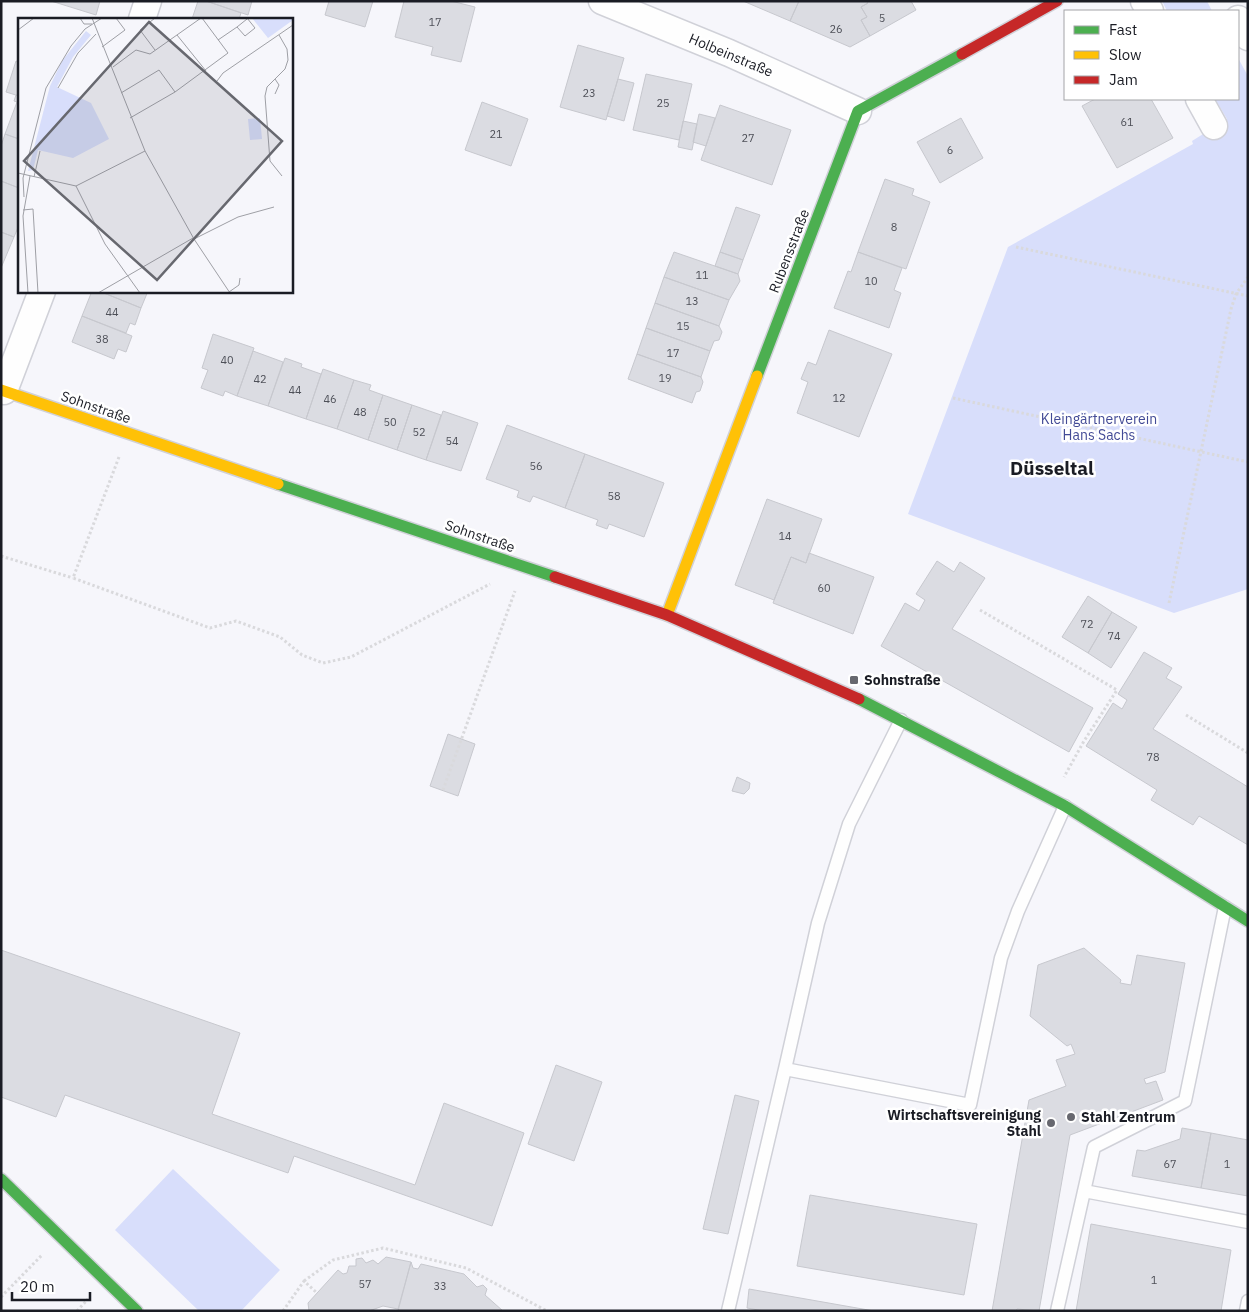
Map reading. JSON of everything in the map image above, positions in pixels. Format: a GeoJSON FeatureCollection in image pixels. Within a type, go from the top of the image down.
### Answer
{"type":"FeatureCollection","features":[{"type":"Feature","properties":{"kind":"street"},"geometry":{"type":"LineString","coordinates":[[142,18],[148,1]]}},
{"type":"Feature","properties":{"kind":"street","name":"Holbeinstraße"},"geometry":{"type":"LineString","coordinates":[[602,1],[729,53],[858,111]]}},
{"type":"Feature","properties":{"kind":"street"},"geometry":{"type":"LineString","coordinates":[[858,111],[1057,1]]}},
{"type":"Feature","properties":{"kind":"street"},"geometry":{"type":"LineString","coordinates":[[1239,21],[1248,37]]}},
{"type":"Feature","properties":{"kind":"street"},"geometry":{"type":"LineString","coordinates":[[1200,100],[1214,126]]}},
{"type":"Feature","properties":{"kind":"street","name":"Rubensstraße"},"geometry":{"type":"LineString","coordinates":[[667,615],[858,111]]}},
{"type":"Feature","properties":{"kind":"street"},"geometry":{"type":"LineString","coordinates":[[3,391],[42,292]]}},
{"type":"Feature","properties":{"kind":"street","name":"Sohnstraße"},"geometry":{"type":"LineString","coordinates":[[3,391],[667,615],[842,691],[1065,806],[1248,921]]}},
{"type":"Feature","properties":{"kind":"street"},"geometry":{"type":"LineString","coordinates":[[1,1179],[137,1311]]}},
{"type":"Feature","properties":{"kind":"lane"},"geometry":{"type":"LineString","coordinates":[[728,1311],[818,923],[849,824],[901,720]]}},
{"type":"Feature","properties":{"kind":"lane"},"geometry":{"type":"LineString","coordinates":[[785,1069],[970,1105],[1001,958],[1018,911],[1065,806]]}},
{"type":"Feature","properties":{"kind":"lane"},"geometry":{"type":"LineString","coordinates":[[1057,1311],[1094,1147],[1185,1101],[1225,907]]}},
{"type":"Feature","properties":{"kind":"lane"},"geometry":{"type":"LineString","coordinates":[[1084,1191],[1248,1222]]}},
{"type":"Feature","properties":{"kind":"lane"},"geometry":{"type":"LineString","coordinates":[[1246,1311],[1248,1301]]}},
{"type":"Feature","properties":{"kind":"path"},"geometry":{"type":"LineString","coordinates":[[1016,247],[1248,296]]}},
{"type":"Feature","properties":{"kind":"path"},"geometry":{"type":"LineString","coordinates":[[1169,604],[1236,294],[1248,278]]}},
{"type":"Feature","properties":{"kind":"path"},"geometry":{"type":"LineString","coordinates":[[953,398],[1248,462]]}},
{"type":"Feature","properties":{"kind":"path"},"geometry":{"type":"LineString","coordinates":[[73,578],[128,433]]}},
{"type":"Feature","properties":{"kind":"path"},"geometry":{"type":"LineString","coordinates":[[1,556],[73,578],[210,628],[236,621],[280,637],[302,656],[323,663],[351,657],[524,566]]}},
{"type":"Feature","properties":{"kind":"path"},"geometry":{"type":"LineString","coordinates":[[443,790],[524,566]]}},
{"type":"Feature","properties":{"kind":"path"},"geometry":{"type":"LineString","coordinates":[[980,610],[1117,690],[1084,741],[1052,800]]}},
{"type":"Feature","properties":{"kind":"path"},"geometry":{"type":"LineString","coordinates":[[1186,715],[1248,753]]}},
{"type":"Feature","properties":{"kind":"path"},"geometry":{"type":"LineString","coordinates":[[1,1297],[60,1236]]}},
{"type":"Feature","properties":{"kind":"path"},"geometry":{"type":"LineString","coordinates":[[283,1311],[304,1281],[333,1260],[383,1248],[466,1268],[547,1311]]}},
{"type":"Feature","properties":{"kind":"path"},"geometry":{"type":"LineString","coordinates":[[304,1281],[317,1293]]}},
{"type":"Feature","properties":{"kind":"green space"},"geometry":{"type":"Polygon","coordinates":[[[1162,1],[1207,1],[1212,10],[1166,10],[1162,1]]]}},
{"type":"Feature","properties":{"kind":"green space","name":"Kleingärtnerverein Hans Sachs"},"geometry":{"type":"Polygon","coordinates":[[[1239,60],[1248,76],[1248,589],[1174,613],[908,514],[1008,247],[1193,144],[1192,141],[1227,119],[1216,100],[1239,100],[1239,60]]]}},
{"type":"Feature","properties":{"kind":"green space"},"geometry":{"type":"Polygon","coordinates":[[[173,1169],[280,1270],[241,1311],[199,1311],[115,1230],[173,1169]]]}},
{"type":"Feature","properties":{"kind":"building"},"geometry":{"type":"Polygon","coordinates":[[[51,1],[100,1],[96,15],[51,1]]]}},
{"type":"Feature","properties":{"kind":"building"},"geometry":{"type":"Polygon","coordinates":[[[198,1],[206,1],[241,13],[239,18],[192,18],[198,1]]]}},
{"type":"Feature","properties":{"kind":"building"},"geometry":{"type":"Polygon","coordinates":[[[206,1],[252,1],[248,15],[206,1]]]}},
{"type":"Feature","properties":{"kind":"building"},"geometry":{"type":"Polygon","coordinates":[[[329,1],[373,1],[365,27],[325,15],[329,1]]]}},
{"type":"Feature","properties":{"kind":"building"},"geometry":{"type":"Polygon","coordinates":[[[404,1],[451,1],[475,7],[461,62],[431,55],[433,47],[395,37],[404,1]]]}},
{"type":"Feature","properties":{"kind":"building"},"geometry":{"type":"Polygon","coordinates":[[[743,1],[799,1],[790,21],[743,1]]]}},
{"type":"Feature","properties":{"kind":"building"},"geometry":{"type":"Polygon","coordinates":[[[799,1],[866,1],[868,3],[861,7],[867,17],[861,20],[870,36],[850,47],[790,21],[799,1]]]}},
{"type":"Feature","properties":{"kind":"building"},"geometry":{"type":"Polygon","coordinates":[[[866,1],[911,1],[916,10],[870,36],[861,20],[867,17],[861,7],[868,3],[866,1]]]}},
{"type":"Feature","properties":{"kind":"building"},"geometry":{"type":"Polygon","coordinates":[[[578,45],[624,58],[606,120],[560,107],[578,45]]]}},
{"type":"Feature","properties":{"kind":"building"},"geometry":{"type":"Polygon","coordinates":[[[16,61],[18,62],[18,96],[6,92],[16,61]]]}},
{"type":"Feature","properties":{"kind":"building"},"geometry":{"type":"Polygon","coordinates":[[[646,74],[692,84],[679,140],[633,130],[646,74]]]}},
{"type":"Feature","properties":{"kind":"building"},"geometry":{"type":"Polygon","coordinates":[[[618,79],[634,83],[624,121],[607,116],[618,79]]]}},
{"type":"Feature","properties":{"kind":"building"},"geometry":{"type":"Polygon","coordinates":[[[16,95],[18,96],[18,139],[5,134],[17,102],[14,101],[16,95]]]}},
{"type":"Feature","properties":{"kind":"building"},"geometry":{"type":"Polygon","coordinates":[[[1093,100],[1152,100],[1173,138],[1117,168],[1082,106],[1093,100]]]}},
{"type":"Feature","properties":{"kind":"building"},"geometry":{"type":"Polygon","coordinates":[[[482,102],[528,119],[511,166],[465,150],[482,102]]]}},
{"type":"Feature","properties":{"kind":"building"},"geometry":{"type":"Polygon","coordinates":[[[720,105],[791,130],[772,185],[701,160],[720,105]]]}},
{"type":"Feature","properties":{"kind":"building"},"geometry":{"type":"Polygon","coordinates":[[[699,114],[715,118],[706,146],[693,142],[699,114]]]}},
{"type":"Feature","properties":{"kind":"building"},"geometry":{"type":"Polygon","coordinates":[[[961,118],[983,158],[940,183],[917,142],[961,118]]]}},
{"type":"Feature","properties":{"kind":"building"},"geometry":{"type":"Polygon","coordinates":[[[683,121],[697,124],[692,150],[678,147],[683,121]]]}},
{"type":"Feature","properties":{"kind":"building"},"geometry":{"type":"Polygon","coordinates":[[[5,134],[18,139],[18,188],[1,181],[1,146],[5,134]]]}},
{"type":"Feature","properties":{"kind":"building"},"geometry":{"type":"Polygon","coordinates":[[[885,179],[914,189],[912,195],[930,202],[906,269],[858,252],[885,179]]]}},
{"type":"Feature","properties":{"kind":"building"},"geometry":{"type":"Polygon","coordinates":[[[1,181],[18,188],[18,227],[14,237],[1,232],[1,181]]]}},
{"type":"Feature","properties":{"kind":"building"},"geometry":{"type":"Polygon","coordinates":[[[736,207],[760,215],[743,260],[720,252],[736,207]]]}},
{"type":"Feature","properties":{"kind":"building"},"geometry":{"type":"Polygon","coordinates":[[[1,232],[14,237],[1,268],[1,232]]]}},
{"type":"Feature","properties":{"kind":"building"},"geometry":{"type":"Polygon","coordinates":[[[674,252],[738,274],[740,281],[729,300],[664,277],[674,252]]]}},
{"type":"Feature","properties":{"kind":"building"},"geometry":{"type":"Polygon","coordinates":[[[720,252],[743,260],[738,274],[715,266],[720,252]]]}},
{"type":"Feature","properties":{"kind":"building"},"geometry":{"type":"Polygon","coordinates":[[[858,252],[902,268],[894,290],[901,293],[889,328],[834,308],[848,271],[851,272],[858,252]]]}},
{"type":"Feature","properties":{"kind":"building"},"geometry":{"type":"Polygon","coordinates":[[[664,277],[729,300],[719,326],[655,303],[664,277]]]}},
{"type":"Feature","properties":{"kind":"building"},"geometry":{"type":"Polygon","coordinates":[[[92,292],[101,292],[141,308],[135,325],[130,323],[126,333],[82,316],[92,292]]]}},
{"type":"Feature","properties":{"kind":"building"},"geometry":{"type":"Polygon","coordinates":[[[101,292],[148,292],[141,308],[101,292]]]}},
{"type":"Feature","properties":{"kind":"building"},"geometry":{"type":"Polygon","coordinates":[[[655,303],[719,326],[722,332],[719,340],[714,341],[710,351],[646,328],[655,303]]]}},
{"type":"Feature","properties":{"kind":"building"},"geometry":{"type":"Polygon","coordinates":[[[82,316],[132,336],[126,352],[118,349],[114,359],[72,342],[82,316]]]}},
{"type":"Feature","properties":{"kind":"building"},"geometry":{"type":"Polygon","coordinates":[[[646,328],[710,351],[701,377],[637,354],[646,328]]]}},
{"type":"Feature","properties":{"kind":"building"},"geometry":{"type":"Polygon","coordinates":[[[829,330],[892,354],[859,437],[797,413],[808,382],[801,379],[808,362],[816,365],[829,330]]]}},
{"type":"Feature","properties":{"kind":"building"},"geometry":{"type":"Polygon","coordinates":[[[213,334],[254,348],[237,396],[225,391],[223,396],[201,388],[208,370],[202,368],[213,334]]]}},
{"type":"Feature","properties":{"kind":"building"},"geometry":{"type":"Polygon","coordinates":[[[253,351],[283,362],[268,406],[237,396],[253,351]]]}},
{"type":"Feature","properties":{"kind":"building"},"geometry":{"type":"Polygon","coordinates":[[[637,354],[701,377],[703,382],[700,391],[696,392],[692,403],[628,379],[637,354]]]}},
{"type":"Feature","properties":{"kind":"building"},"geometry":{"type":"Polygon","coordinates":[[[285,358],[302,364],[301,367],[321,374],[306,419],[268,406],[285,358]]]}},
{"type":"Feature","properties":{"kind":"building"},"geometry":{"type":"Polygon","coordinates":[[[323,369],[354,380],[337,429],[306,419],[323,369]]]}},
{"type":"Feature","properties":{"kind":"building"},"geometry":{"type":"Polygon","coordinates":[[[354,380],[371,385],[369,390],[383,395],[368,440],[337,429],[354,380]]]}},
{"type":"Feature","properties":{"kind":"building"},"geometry":{"type":"Polygon","coordinates":[[[383,395],[412,405],[397,450],[368,440],[383,395]]]}},
{"type":"Feature","properties":{"kind":"building"},"geometry":{"type":"Polygon","coordinates":[[[412,405],[441,415],[426,460],[397,450],[412,405]]]}},
{"type":"Feature","properties":{"kind":"building"},"geometry":{"type":"Polygon","coordinates":[[[443,411],[478,423],[461,471],[426,460],[443,411]]]}},
{"type":"Feature","properties":{"kind":"building"},"geometry":{"type":"Polygon","coordinates":[[[507,425],[585,454],[565,508],[533,496],[530,502],[517,497],[519,491],[486,479],[507,425]]]}},
{"type":"Feature","properties":{"kind":"building"},"geometry":{"type":"Polygon","coordinates":[[[585,454],[664,483],[644,537],[609,524],[607,529],[596,525],[598,520],[565,508],[585,454]]]}},
{"type":"Feature","properties":{"kind":"building"},"geometry":{"type":"Polygon","coordinates":[[[767,499],[822,519],[806,563],[791,557],[774,600],[735,585],[767,499]]]}},
{"type":"Feature","properties":{"kind":"building"},"geometry":{"type":"Polygon","coordinates":[[[809,553],[874,577],[853,634],[773,603],[791,557],[806,563],[809,553]]]}},
{"type":"Feature","properties":{"kind":"building"},"geometry":{"type":"Polygon","coordinates":[[[937,561],[954,572],[960,562],[985,578],[952,629],[1093,708],[1069,752],[881,646],[905,603],[919,611],[925,600],[916,594],[937,561]]]}},
{"type":"Feature","properties":{"kind":"building"},"geometry":{"type":"Polygon","coordinates":[[[1088,596],[1112,612],[1088,653],[1062,637],[1088,596]]]}},
{"type":"Feature","properties":{"kind":"building"},"geometry":{"type":"Polygon","coordinates":[[[1112,612],[1137,627],[1111,668],[1088,653],[1112,612]]]}},
{"type":"Feature","properties":{"kind":"building"},"geometry":{"type":"Polygon","coordinates":[[[1144,652],[1172,668],[1166,678],[1182,687],[1153,729],[1248,787],[1248,845],[1199,816],[1193,825],[1151,800],[1157,790],[1086,746],[1113,703],[1122,709],[1127,700],[1118,694],[1144,652]]]}},
{"type":"Feature","properties":{"kind":"building"},"geometry":{"type":"Polygon","coordinates":[[[448,734],[475,744],[458,796],[430,786],[448,734]]]}},
{"type":"Feature","properties":{"kind":"building"},"geometry":{"type":"Polygon","coordinates":[[[737,777],[750,783],[749,789],[744,794],[732,791],[737,777]]]}},
{"type":"Feature","properties":{"kind":"building","name":"Stahl Zentrum"},"geometry":{"type":"Polygon","coordinates":[[[1084,948],[1121,980],[1120,983],[1131,985],[1137,955],[1185,963],[1165,1072],[1144,1079],[1146,1084],[1156,1081],[1163,1100],[1070,1135],[1039,1311],[1017,1309],[1016,1311],[992,1311],[1029,1100],[1066,1086],[1056,1060],[1075,1054],[1071,1044],[1067,1046],[1030,1016],[1038,965],[1084,948]]]}},
{"type":"Feature","properties":{"kind":"building"},"geometry":{"type":"Polygon","coordinates":[[[1,950],[240,1033],[212,1114],[415,1185],[444,1103],[524,1133],[492,1226],[294,1156],[288,1173],[65,1095],[56,1117],[1,1097],[1,950]]]}},
{"type":"Feature","properties":{"kind":"building"},"geometry":{"type":"Polygon","coordinates":[[[556,1065],[602,1082],[574,1161],[528,1144],[556,1065]]]}},
{"type":"Feature","properties":{"kind":"building"},"geometry":{"type":"Polygon","coordinates":[[[735,1095],[759,1101],[728,1234],[703,1229],[735,1095]]]}},
{"type":"Feature","properties":{"kind":"building"},"geometry":{"type":"Polygon","coordinates":[[[1182,1128],[1211,1133],[1201,1188],[1132,1176],[1137,1150],[1145,1151],[1180,1139],[1182,1128]]]}},
{"type":"Feature","properties":{"kind":"building"},"geometry":{"type":"Polygon","coordinates":[[[1211,1133],[1248,1140],[1248,1196],[1201,1188],[1211,1133]]]}},
{"type":"Feature","properties":{"kind":"building"},"geometry":{"type":"Polygon","coordinates":[[[810,1195],[977,1224],[964,1295],[797,1266],[810,1195]]]}},
{"type":"Feature","properties":{"kind":"building"},"geometry":{"type":"Polygon","coordinates":[[[1091,1224],[1231,1250],[1221,1311],[1076,1311],[1091,1224]]]}},
{"type":"Feature","properties":{"kind":"building"},"geometry":{"type":"Polygon","coordinates":[[[386,1257],[411,1262],[398,1309],[383,1306],[369,1311],[309,1311],[308,1303],[338,1270],[343,1274],[347,1273],[349,1266],[356,1266],[356,1259],[362,1258],[366,1263],[373,1260],[378,1264],[386,1257]]]}},
{"type":"Feature","properties":{"kind":"building"},"geometry":{"type":"Polygon","coordinates":[[[411,1262],[413,1268],[418,1269],[421,1264],[464,1274],[477,1287],[483,1285],[487,1289],[485,1295],[503,1311],[398,1311],[411,1262]]]}},
{"type":"Feature","properties":{"kind":"building"},"geometry":{"type":"Polygon","coordinates":[[[749,1289],[874,1311],[764,1311],[747,1308],[749,1289]]]}},
{"type":"Feature","properties":{"kind":"traffic: fast"},"geometry":{"type":"LineString","coordinates":[[757,376],[858,111],[962,54]]}},
{"type":"Feature","properties":{"kind":"traffic: fast"},"geometry":{"type":"LineString","coordinates":[[278,484],[555,577]]}},
{"type":"Feature","properties":{"kind":"traffic: fast"},"geometry":{"type":"LineString","coordinates":[[859,699],[1065,806],[1248,921]]}},
{"type":"Feature","properties":{"kind":"traffic: fast"},"geometry":{"type":"LineString","coordinates":[[1,1179],[137,1311]]}},
{"type":"Feature","properties":{"kind":"traffic: slow"},"geometry":{"type":"LineString","coordinates":[[667,615],[757,376]]}},
{"type":"Feature","properties":{"kind":"traffic: slow"},"geometry":{"type":"LineString","coordinates":[[1,390],[278,484]]}},
{"type":"Feature","properties":{"kind":"traffic: jam"},"geometry":{"type":"LineString","coordinates":[[962,54],[1057,1]]}},
{"type":"Feature","properties":{"kind":"traffic: jam"},"geometry":{"type":"LineString","coordinates":[[555,577],[667,615],[859,699]]}},
{"type":"Feature","properties":{"kind":"place","name":"Sohnstraße"},"geometry":{"type":"Point","coordinates":[854,680]}},
{"type":"Feature","properties":{"kind":"place","name":"Stahl Zentrum"},"geometry":{"type":"Point","coordinates":[1071,1117]}},
{"type":"Feature","properties":{"kind":"place","name":"Wirtschaftsvereinigung Stahl"},"geometry":{"type":"Point","coordinates":[1051,1123]}},
{"type":"Feature","properties":{"kind":"district","name":"Düsseltal"},"geometry":{"type":"Point","coordinates":[1052,468]}}]}
